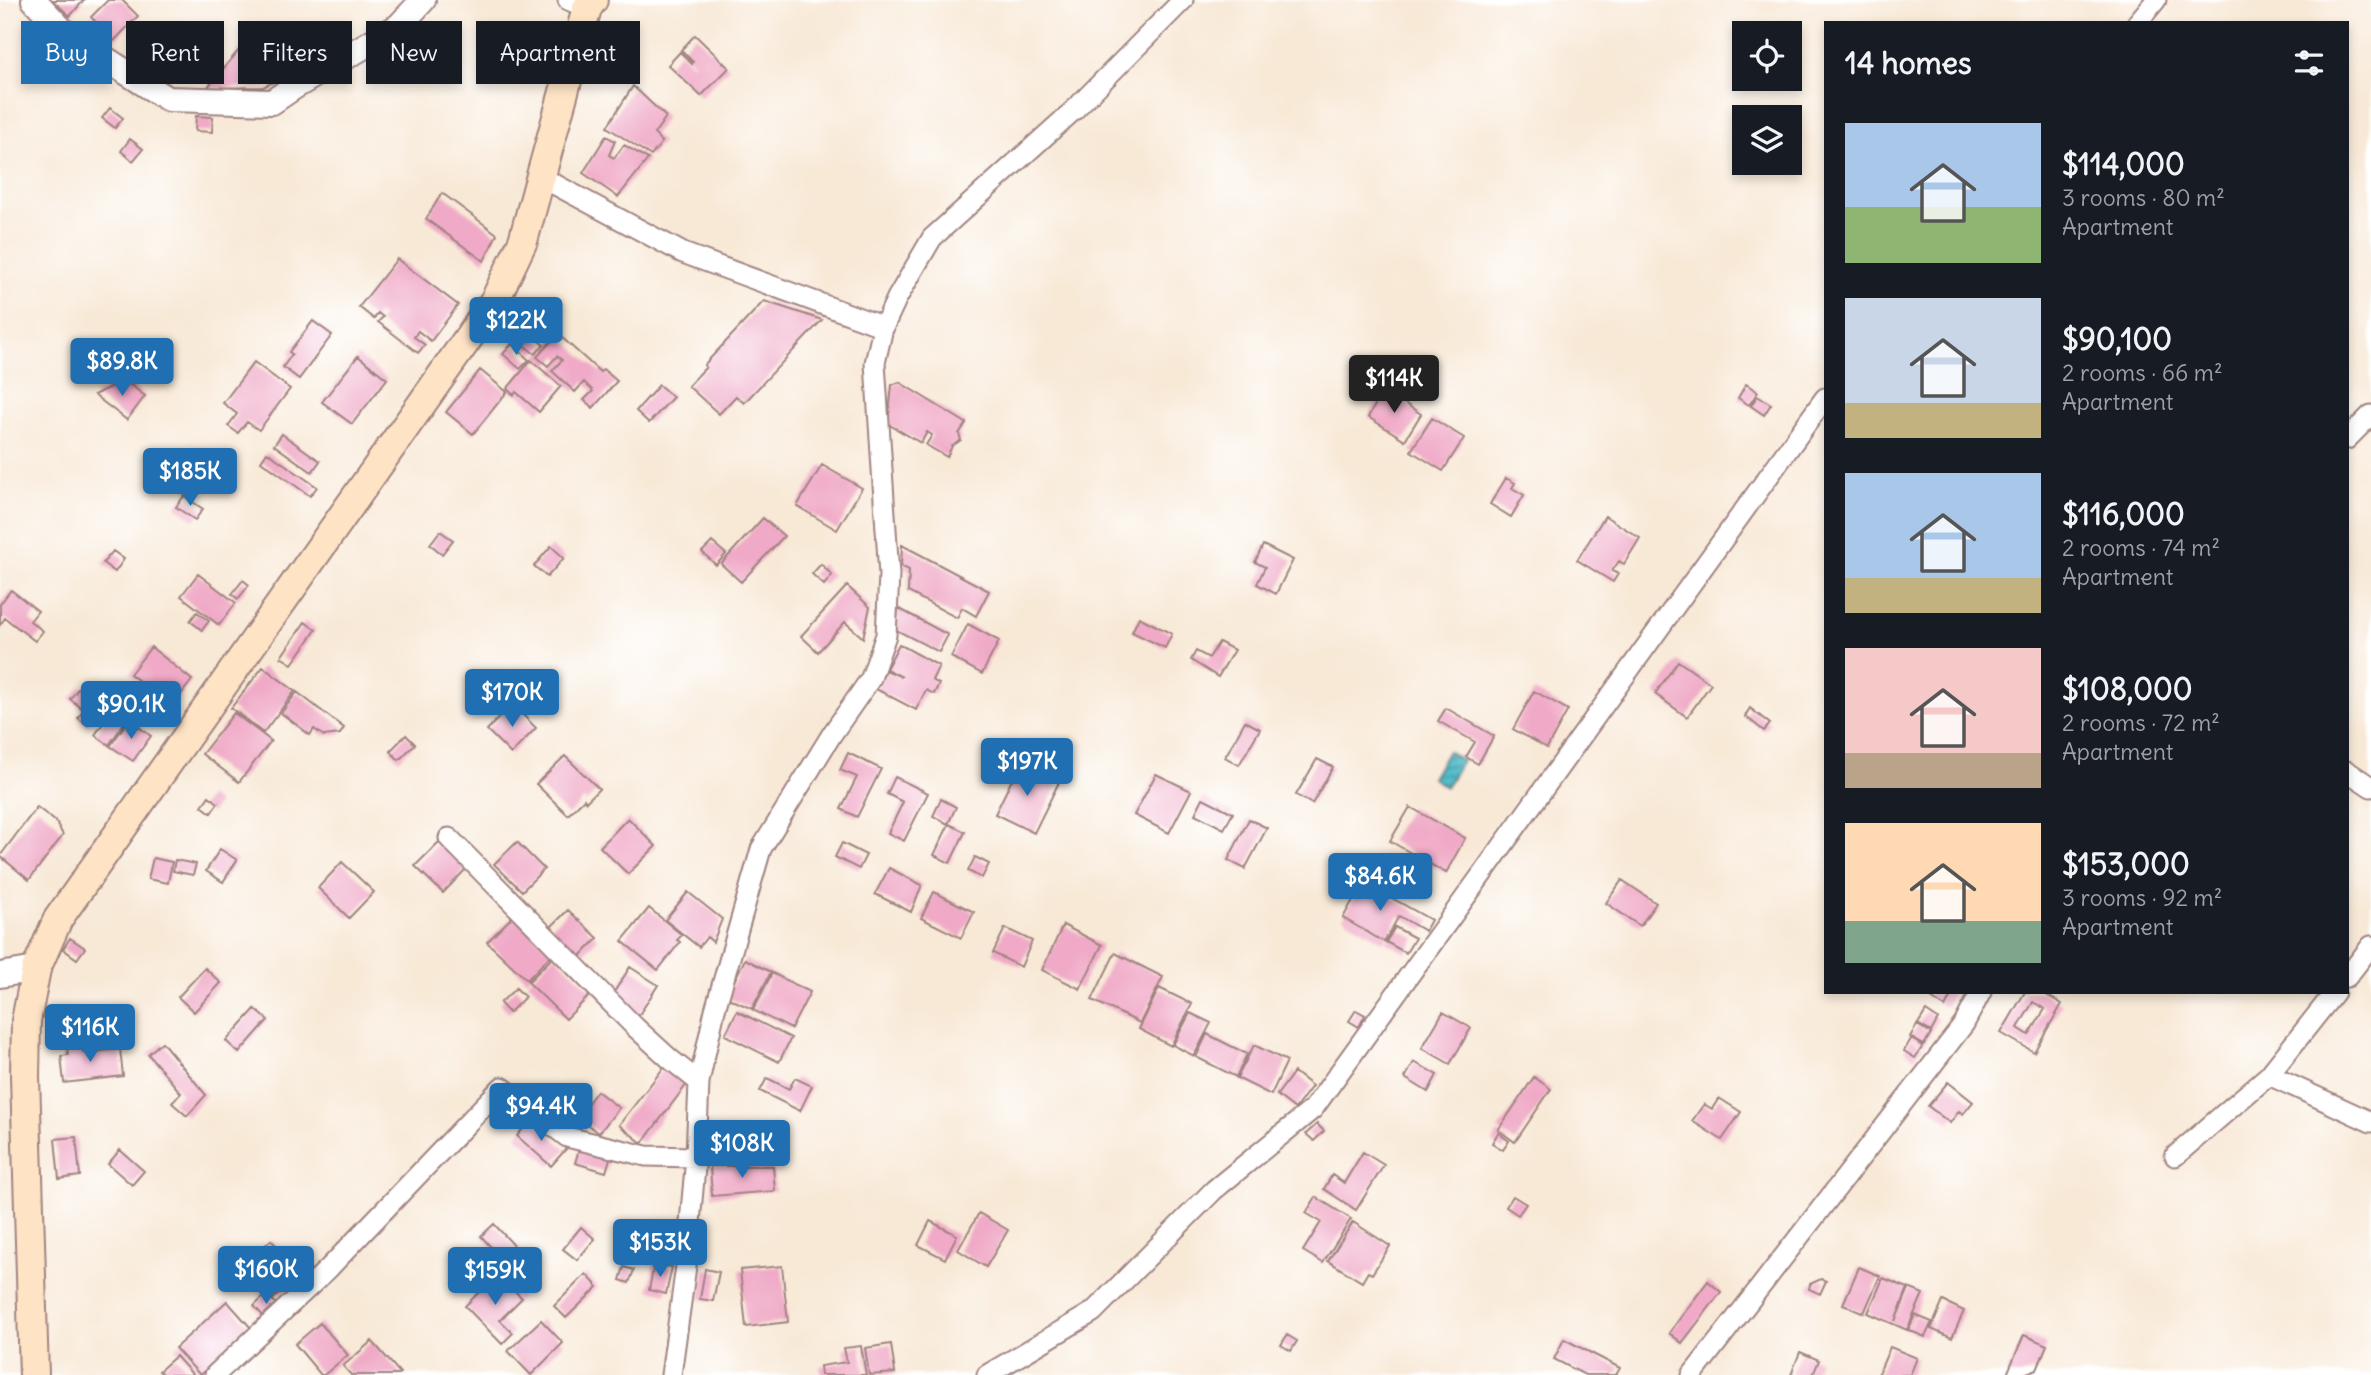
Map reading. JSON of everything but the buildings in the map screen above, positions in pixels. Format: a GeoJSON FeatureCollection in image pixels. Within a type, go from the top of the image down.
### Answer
{"type":"FeatureCollection","features":[{"type":"Feature","properties":{"kind":"main road"},"geometry":{"type":"LineString","coordinates":[[34,1375],[25,1076],[26,1021],[36,969],[58,919],[495,300],[523,241],[583,3]]}},
{"type":"Feature","properties":{"kind":"street"},"geometry":{"type":"LineString","coordinates":[[34,0],[65,33],[168,99],[272,102],[399,26],[423,0]]}},
{"type":"Feature","properties":{"kind":"street"},"geometry":{"type":"LineString","coordinates":[[671,1375],[686,1266],[696,1157],[699,1082],[715,1010],[761,849],[832,734],[871,678],[886,635],[889,575],[875,363],[884,327],[897,298],[932,238],[1074,110],[1183,0]]}},
{"type":"Feature","properties":{"kind":"street"},"geometry":{"type":"LineString","coordinates":[[2139,21],[2156,0]]}},
{"type":"Feature","properties":{"kind":"street"},"geometry":{"type":"LineString","coordinates":[[541,177],[683,253],[884,327]]}},
{"type":"Feature","properties":{"kind":"street"},"geometry":{"type":"LineString","coordinates":[[987,1375],[1093,1312],[1214,1190],[1313,1109],[1824,399]]}},
{"type":"Feature","properties":{"kind":"street"},"geometry":{"type":"LineString","coordinates":[[2349,437],[2371,415]]}},
{"type":"Feature","properties":{"kind":"street"},"geometry":{"type":"LineString","coordinates":[[2349,772],[2371,787]]}},
{"type":"Feature","properties":{"kind":"street"},"geometry":{"type":"LineString","coordinates":[[449,838],[635,1027],[699,1082]]}},
{"type":"Feature","properties":{"kind":"street"},"geometry":{"type":"LineString","coordinates":[[2349,974],[2371,946]]}},
{"type":"Feature","properties":{"kind":"street"},"geometry":{"type":"LineString","coordinates":[[0,975],[36,969]]}},
{"type":"Feature","properties":{"kind":"street"},"geometry":{"type":"LineString","coordinates":[[1692,1375],[1964,1024],[1980,994]]}},
{"type":"Feature","properties":{"kind":"street"},"geometry":{"type":"LineString","coordinates":[[2175,1156],[2269,1075],[2333,994]]}},
{"type":"Feature","properties":{"kind":"street"},"geometry":{"type":"LineString","coordinates":[[2269,1075],[2371,1122]]}},
{"type":"Feature","properties":{"kind":"street"},"geometry":{"type":"LineString","coordinates":[[215,1375],[328,1269],[502,1087],[567,1137],[646,1156],[696,1157]]}},
{"type":"Feature","properties":{"kind":"water"},"geometry":{"type":"Polygon","coordinates":[[[1448,751],[1462,760],[1446,787],[1432,778],[1448,751]]]}}]}
